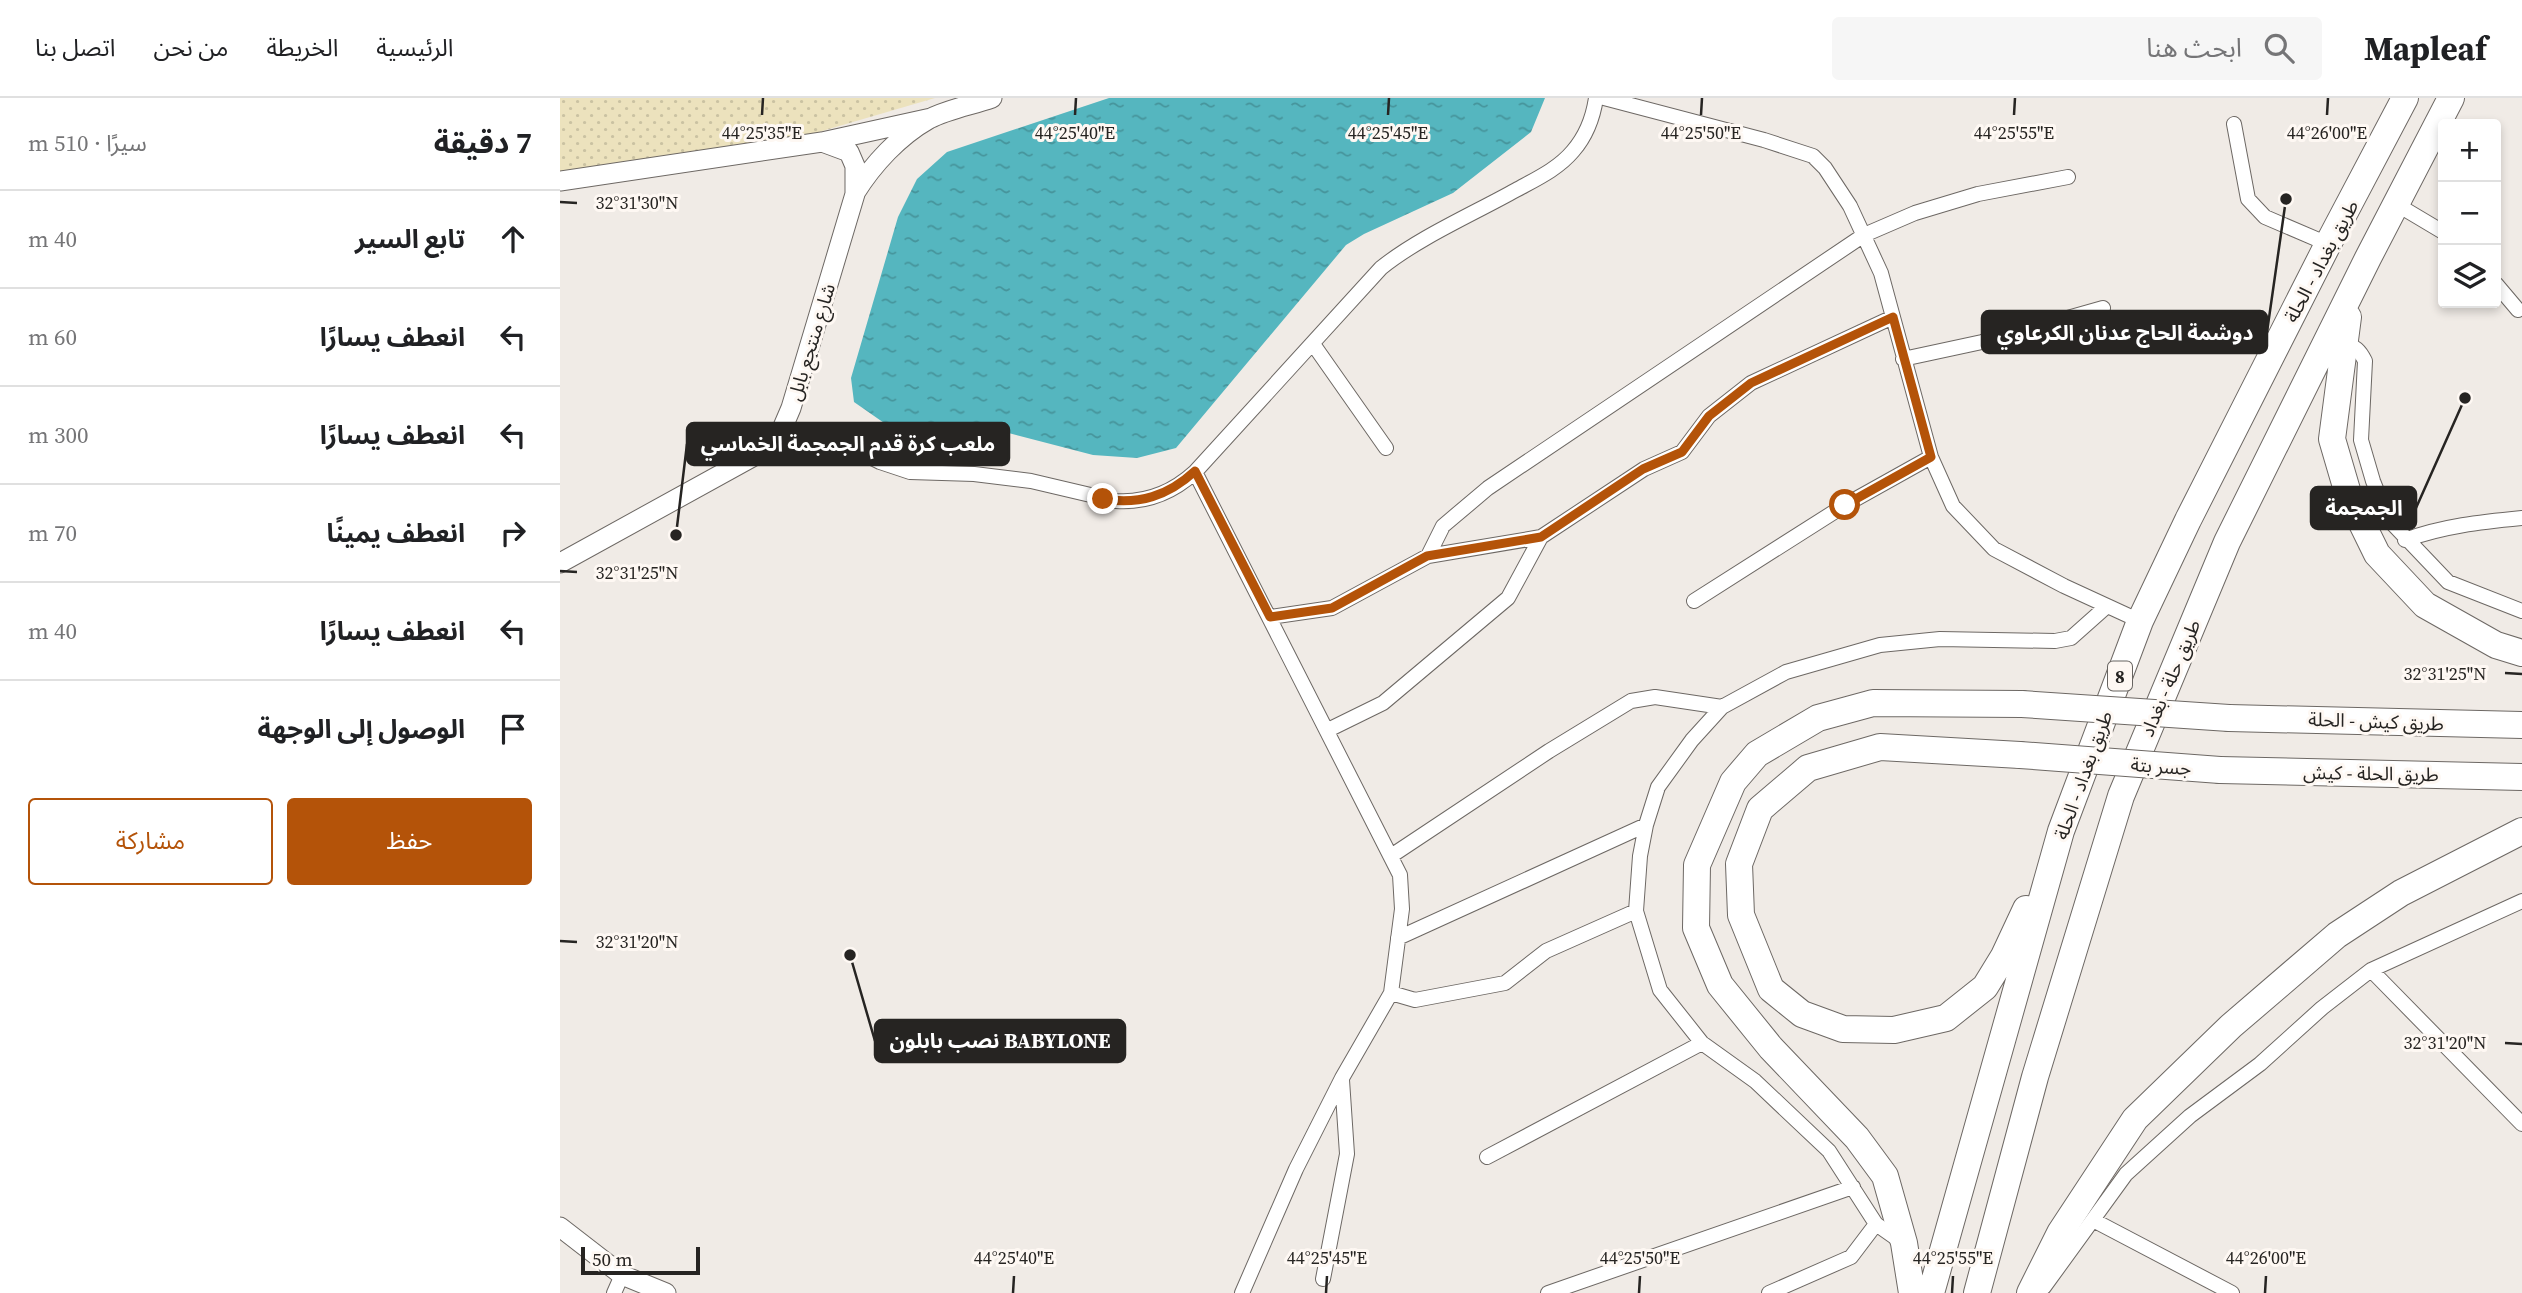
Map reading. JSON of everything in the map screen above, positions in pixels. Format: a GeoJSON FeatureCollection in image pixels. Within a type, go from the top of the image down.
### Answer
{"type":"FeatureCollection","features":[{"type":"Feature","properties":{"kind":"highway","name":"طريق بغداد - الحلة"},"geometry":{"type":"LineString","coordinates":[[1931,1293],[2062,831],[2140,621],[2327,245],[2405,98]]}},
{"type":"Feature","properties":{"kind":"highway","name":"طريق حلة - بغداد"},"geometry":{"type":"LineString","coordinates":[[1977,1293],[2035,1077],[2122,796],[2227,542],[2451,98]]}},
{"type":"Feature","properties":{"kind":"highway"},"geometry":{"type":"LineString","coordinates":[[2354,197],[2369,213],[2377,215],[2394,209]]}},
{"type":"Feature","properties":{"kind":"highway"},"geometry":{"type":"LineString","coordinates":[[2327,245],[2349,246],[2366,262]]}},
{"type":"Feature","properties":{"kind":"highway"},"geometry":{"type":"LineString","coordinates":[[2352,291],[2332,439],[2348,497],[2377,554],[2425,605],[2496,645],[2522,653]]}},
{"type":"Feature","properties":{"kind":"highway","name":"طريق كيش - الحلة"},"geometry":{"type":"LineString","coordinates":[[1904,1243],[1885,1176],[1857,1138],[1771,1048],[1720,985],[1696,928],[1697,865],[1733,782],[1757,754],[1818,718],[1873,703],[2022,704],[2230,718],[2522,725]]}},
{"type":"Feature","properties":{"kind":"highway","name":"جسر بتة"},"geometry":{"type":"LineString","coordinates":[[2062,831],[2004,956],[1986,987],[1946,1018],[1894,1030],[1843,1029],[1801,1014],[1771,989],[1741,915],[1739,864],[1760,809],[1808,768],[1880,747],[2220,770]]}},
{"type":"Feature","properties":{"kind":"highway","name":"طريق الحلة - كيش"},"geometry":{"type":"LineString","coordinates":[[2220,770],[2522,776]]}},
{"type":"Feature","properties":{"kind":"highway"},"geometry":{"type":"LineString","coordinates":[[2030,1293],[2060,1233],[2135,1119],[2231,1026],[2337,935],[2401,893],[2522,831]]}},
{"type":"Feature","properties":{"kind":"highway"},"geometry":{"type":"LineString","coordinates":[[1904,1243],[1912,1293]]}},
{"type":"Feature","properties":{"kind":"street"},"geometry":{"type":"LineString","coordinates":[[560,181],[822,142],[931,118],[992,98]]}},
{"type":"Feature","properties":{"kind":"street"},"geometry":{"type":"LineString","coordinates":[[782,429],[834,439],[880,463],[911,471],[974,474],[1031,481],[1116,501],[1129,502],[1157,496],[1171,490],[1195,471],[1393,258],[1563,162],[1586,132],[1596,98]]}},
{"type":"Feature","properties":{"kind":"street"},"geometry":{"type":"LineString","coordinates":[[1604,98],[1764,140],[1813,156],[1825,168],[1850,206],[1881,273],[1931,457],[1954,506],[1994,549],[2140,621]]}},
{"type":"Feature","properties":{"kind":"street"},"geometry":{"type":"LineString","coordinates":[[855,194],[865,178],[891,149],[931,118]]}},
{"type":"Feature","properties":{"kind":"street"},"geometry":{"type":"LineString","coordinates":[[2234,124],[2248,199],[2265,217],[2327,245]]}},
{"type":"Feature","properties":{"kind":"street","name":"شارع منتجع بابل"},"geometry":{"type":"LineString","coordinates":[[560,563],[756,455],[771,443],[782,429],[797,389],[855,194],[855,166],[849,152],[822,142]]}},
{"type":"Feature","properties":{"kind":"street"},"geometry":{"type":"LineString","coordinates":[[1427,556],[1443,526],[1488,488],[1864,235],[1915,213],[1978,194],[2068,177]]}},
{"type":"Feature","properties":{"kind":"street"},"geometry":{"type":"LineString","coordinates":[[2394,209],[2438,230]]}},
{"type":"Feature","properties":{"kind":"street"},"geometry":{"type":"LineString","coordinates":[[2501,290],[2518,310]]}},
{"type":"Feature","properties":{"kind":"street"},"geometry":{"type":"LineString","coordinates":[[1903,359],[1982,342],[2103,308]]}},
{"type":"Feature","properties":{"kind":"street"},"geometry":{"type":"LineString","coordinates":[[1270,617],[1332,608],[1427,556],[1541,537],[1643,469],[1682,452],[1709,416],[1751,383],[1893,317]]}},
{"type":"Feature","properties":{"kind":"street"},"geometry":{"type":"LineString","coordinates":[[1313,344],[1386,448]]}},
{"type":"Feature","properties":{"kind":"street"},"geometry":{"type":"LineString","coordinates":[[2343,344],[2351,345],[2360,351],[2365,361],[2361,440],[2388,519],[2405,540],[2448,582],[2522,611]]}},
{"type":"Feature","properties":{"kind":"street"},"geometry":{"type":"LineString","coordinates":[[1694,601],[1845,505],[1931,457]]}},
{"type":"Feature","properties":{"kind":"street"},"geometry":{"type":"LineString","coordinates":[[1195,471],[1400,875],[1402,909],[1391,993],[1342,1078],[1296,1169],[1242,1293]]}},
{"type":"Feature","properties":{"kind":"street"},"geometry":{"type":"LineString","coordinates":[[2405,540],[2433,530],[2476,522],[2522,518]]}},
{"type":"Feature","properties":{"kind":"street"},"geometry":{"type":"LineString","coordinates":[[1328,730],[1383,703],[1508,598],[1541,537]]}},
{"type":"Feature","properties":{"kind":"street"},"geometry":{"type":"LineString","coordinates":[[1904,1243],[1876,1224],[1829,1151],[1755,1081],[1702,1043],[1660,990],[1636,911],[1640,856],[1658,787],[1692,740],[1722,707],[1786,672],[1880,645],[1940,639],[2055,641],[2071,638],[2107,606]]}},
{"type":"Feature","properties":{"kind":"street"},"geometry":{"type":"LineString","coordinates":[[1391,856],[1549,751],[1631,701],[1655,697],[1722,707]]}},
{"type":"Feature","properties":{"kind":"street"},"geometry":{"type":"LineString","coordinates":[[1398,938],[1646,825]]}},
{"type":"Feature","properties":{"kind":"street"},"geometry":{"type":"LineString","coordinates":[[2040,1293],[2126,1174],[2190,1116],[2260,1064],[2322,1008],[2371,970],[2522,901]]}},
{"type":"Feature","properties":{"kind":"street"},"geometry":{"type":"LineString","coordinates":[[1391,993],[1415,1000],[1505,983],[1546,951],[1636,911]]}},
{"type":"Feature","properties":{"kind":"street"},"geometry":{"type":"LineString","coordinates":[[2371,970],[2522,1124]]}},
{"type":"Feature","properties":{"kind":"street"},"geometry":{"type":"LineString","coordinates":[[1487,1157],[1702,1043]]}},
{"type":"Feature","properties":{"kind":"street"},"geometry":{"type":"LineString","coordinates":[[1323,1279],[1347,1154],[1342,1078]]}},
{"type":"Feature","properties":{"kind":"street"},"geometry":{"type":"LineString","coordinates":[[1548,1293],[1853,1187]]}},
{"type":"Feature","properties":{"kind":"street"},"geometry":{"type":"LineString","coordinates":[[2093,1220],[2232,1293]]}},
{"type":"Feature","properties":{"kind":"street"},"geometry":{"type":"LineString","coordinates":[[1769,1293],[1851,1257],[1876,1224]]}},
{"type":"Feature","properties":{"kind":"street"},"geometry":{"type":"LineString","coordinates":[[560,1227],[618,1284],[666,1293]]}},
{"type":"Feature","properties":{"kind":"sand"},"geometry":{"type":"Polygon","coordinates":[[[560,98],[935,98],[788,141],[560,179],[560,98]]]}},
{"type":"Feature","properties":{"kind":"water"},"geometry":{"type":"Polygon","coordinates":[[[1109,98],[1545,98],[1531,132],[1453,193],[1346,245],[1176,448],[1137,458],[1093,455],[1001,431],[925,432],[887,425],[854,402],[851,378],[898,217],[917,179],[947,152],[1109,98]]]}},
{"type":"Feature","properties":{"kind":"place","name":"دوشمة الحاج عدنان الكرعاوي"},"geometry":{"type":"Point","coordinates":[2286,199]}},
{"type":"Feature","properties":{"kind":"place","name":"الجمجمة"},"geometry":{"type":"Point","coordinates":[2465,398]}},
{"type":"Feature","properties":{"kind":"place","name":"ملعب كرة قدم الجمجمة الخماسي"},"geometry":{"type":"Point","coordinates":[676,535]}},
{"type":"Feature","properties":{"kind":"place","name":"نصب بابلون BABYLONE"},"geometry":{"type":"Point","coordinates":[850,955]}},
{"type":"Feature","properties":{"kind":"route"},"geometry":{"type":"LineString","coordinates":[[1103,499],[1129,502],[1157,496],[1184,482],[1195,471],[1270,617],[1332,608],[1427,556],[1541,537],[1643,469],[1682,452],[1709,416],[1751,383],[1893,317],[1931,457],[1845,505]]}}]}
